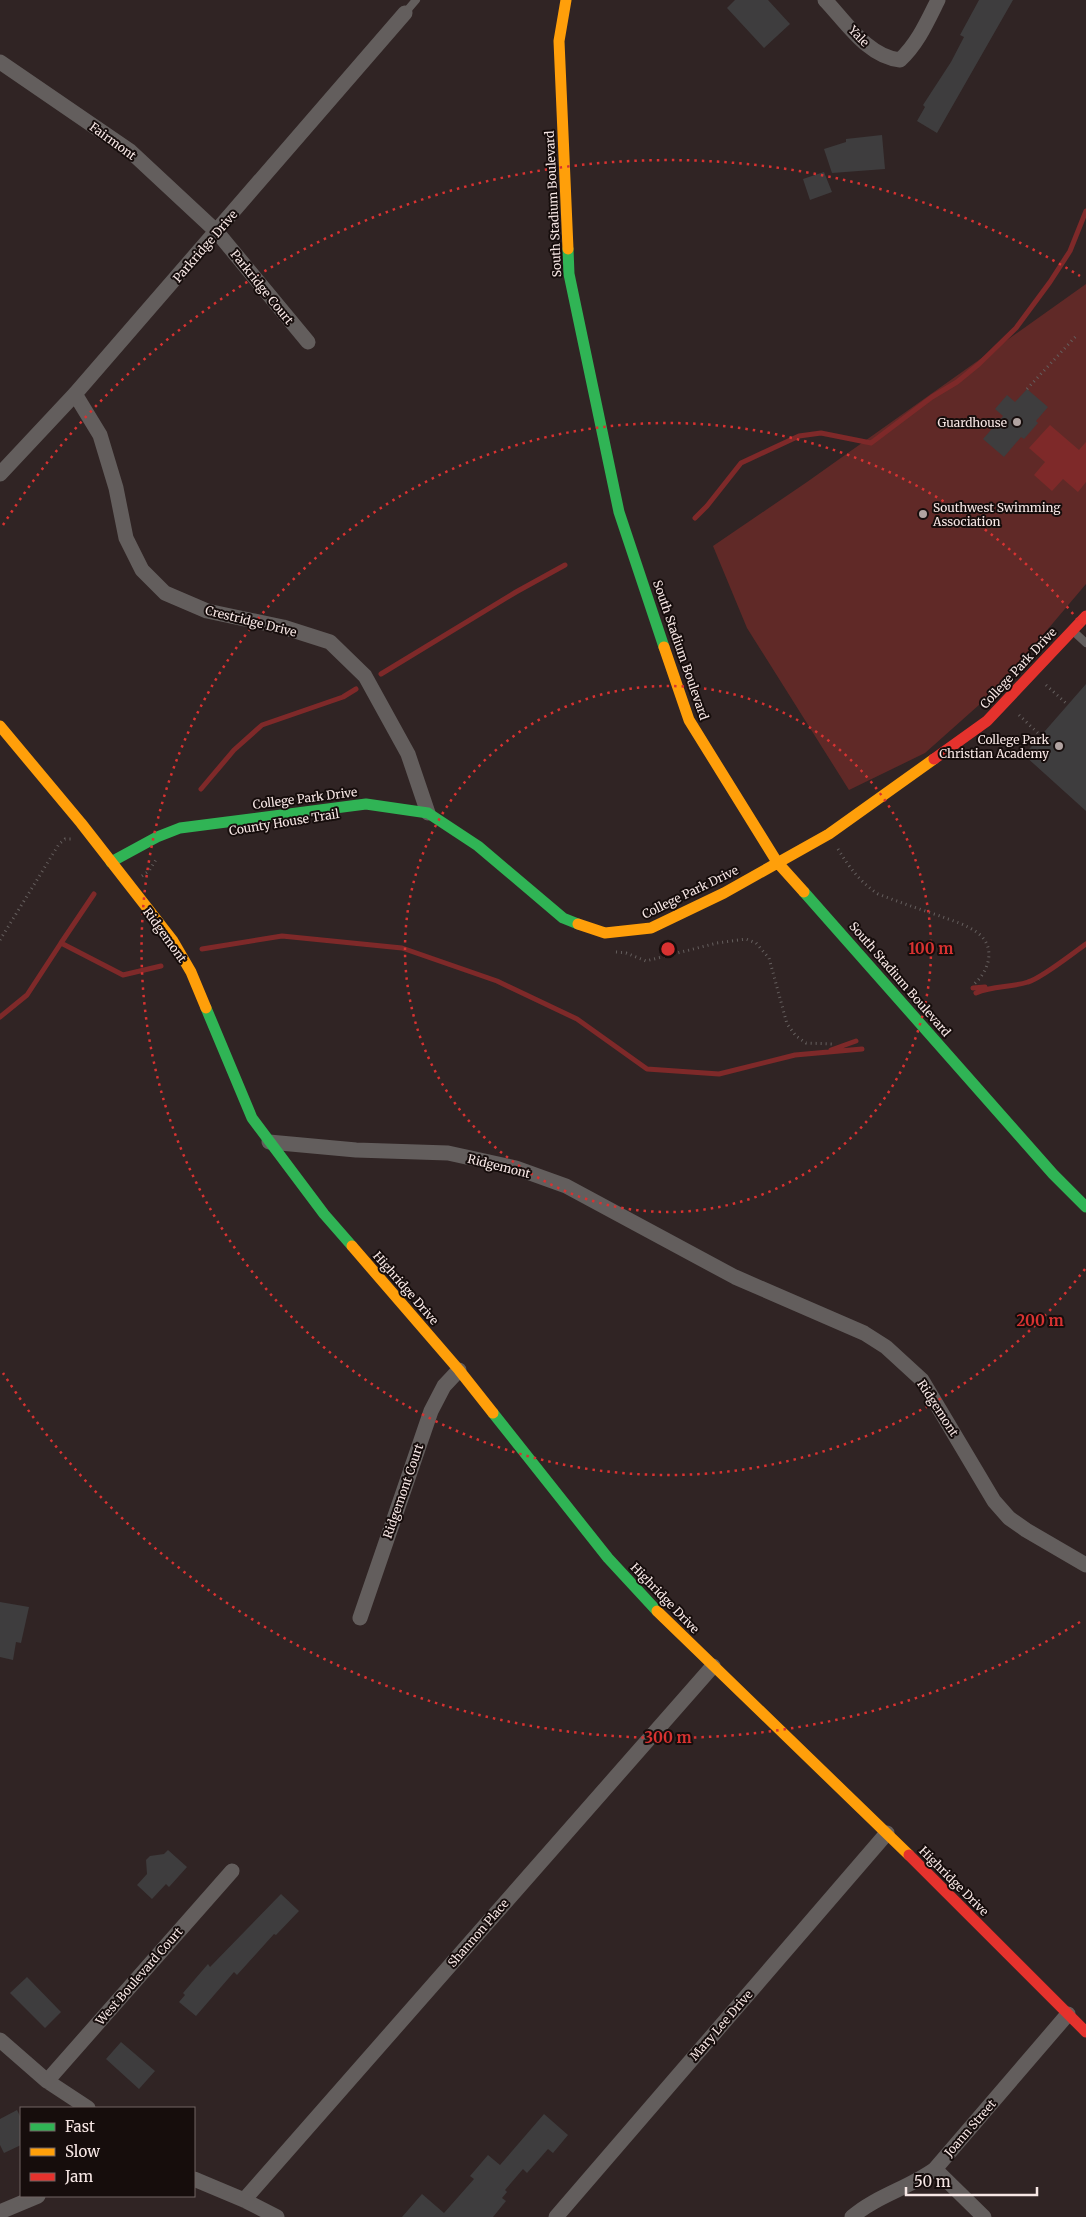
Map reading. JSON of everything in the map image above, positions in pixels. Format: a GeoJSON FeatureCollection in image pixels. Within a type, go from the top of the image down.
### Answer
{"type":"FeatureCollection","features":[{"type":"Feature","properties":{"kind":"street","name":"South Stadium Boulevard"},"geometry":{"type":"LineString","coordinates":[[566,0],[559,41],[568,274],[619,512],[688,720],[778,862],[1053,1174],[1086,1207]]}},
{"type":"Feature","properties":{"kind":"street","name":"Yale"},"geometry":{"type":"LineString","coordinates":[[825,0],[869,47],[890,59],[900,60],[911,50],[920,36],[938,0]]}},
{"type":"Feature","properties":{"kind":"street","name":"Parkridge Drive"},"geometry":{"type":"LineString","coordinates":[[0,474],[75,394],[405,13]]}},
{"type":"Feature","properties":{"kind":"street","name":"Fairmont"},"geometry":{"type":"LineString","coordinates":[[0,62],[130,151],[217,232]]}},
{"type":"Feature","properties":{"kind":"street","name":"Parkridge Court"},"geometry":{"type":"LineString","coordinates":[[217,232],[308,342]]}},
{"type":"Feature","properties":{"kind":"street","name":"Crestridge Drive"},"geometry":{"type":"LineString","coordinates":[[75,394],[100,434],[116,488],[126,538],[142,570],[165,593],[207,611],[283,628],[330,642],[365,676],[408,754],[428,813]]}},
{"type":"Feature","properties":{"kind":"street","name":"College Park Drive"},"geometry":{"type":"LineString","coordinates":[[111,862],[157,837],[180,828],[366,804],[428,813],[478,846],[563,918],[605,933],[651,928],[724,892],[829,834],[987,721],[1086,616]]}},
{"type":"Feature","properties":{"kind":"street","name":"Ridgemont"},"geometry":{"type":"LineString","coordinates":[[0,726],[81,823],[128,887],[172,941],[191,972],[252,1118],[269,1142],[356,1150],[448,1153],[516,1168],[566,1186],[735,1277],[864,1333],[886,1347],[922,1380],[994,1501],[1009,1518],[1086,1565]]}},
{"type":"Feature","properties":{"kind":"street","name":"Highridge Drive"},"geometry":{"type":"LineString","coordinates":[[269,1142],[324,1214],[459,1370],[608,1558],[650,1605],[887,1833],[1086,2032]]}},
{"type":"Feature","properties":{"kind":"street","name":"Ridgemont Court"},"geometry":{"type":"LineString","coordinates":[[360,1618],[404,1484],[431,1411],[444,1386],[459,1370]]}},
{"type":"Feature","properties":{"kind":"street","name":"Shannon Place"},"geometry":{"type":"LineString","coordinates":[[244,2200],[713,1666]]}},
{"type":"Feature","properties":{"kind":"street","name":"Mary Lee Drive"},"geometry":{"type":"LineString","coordinates":[[556,2217],[887,1833]]}},
{"type":"Feature","properties":{"kind":"street","name":"West Boulevard Court"},"geometry":{"type":"LineString","coordinates":[[47,2082],[232,1871]]}},
{"type":"Feature","properties":{"kind":"street","name":"Joann Street"},"geometry":{"type":"LineString","coordinates":[[852,2217],[863,2207],[917,2182],[935,2169],[1068,2014]]}},
{"type":"Feature","properties":{"kind":"street"},"geometry":{"type":"LineString","coordinates":[[0,2040],[47,2082],[86,2107]]}},
{"type":"Feature","properties":{"kind":"street"},"geometry":{"type":"LineString","coordinates":[[935,2169],[984,2217]]}},
{"type":"Feature","properties":{"kind":"street"},"geometry":{"type":"LineString","coordinates":[[195,2180],[244,2200],[277,2217]]}},
{"type":"Feature","properties":{"kind":"street"},"geometry":{"type":"LineString","coordinates":[[0,2212],[36,2197]]}},
{"type":"Feature","properties":{"kind":"lane"},"geometry":{"type":"LineString","coordinates":[[405,13],[416,0]]}},
{"type":"Feature","properties":{"kind":"lane"},"geometry":{"type":"LineString","coordinates":[[1073,631],[1086,643]]}},
{"type":"Feature","properties":{"kind":"path"},"geometry":{"type":"LineString","coordinates":[[1027,389],[1077,335]]}},
{"type":"Feature","properties":{"kind":"path"},"geometry":{"type":"LineString","coordinates":[[1043,683],[1068,705]]}},
{"type":"Feature","properties":{"kind":"path"},"geometry":{"type":"LineString","coordinates":[[1018,716],[1041,736]]}},
{"type":"Feature","properties":{"kind":"path"},"geometry":{"type":"LineString","coordinates":[[829,834],[848,866],[866,886],[878,894],[968,927],[986,940],[989,954],[988,966],[982,978],[972,986]]}},
{"type":"Feature","properties":{"kind":"path"},"geometry":{"type":"LineString","coordinates":[[0,940],[59,844],[65,839],[77,842]]}},
{"type":"Feature","properties":{"kind":"path"},"geometry":{"type":"LineString","coordinates":[[149,871],[159,856]]}},
{"type":"Feature","properties":{"kind":"path"},"geometry":{"type":"LineString","coordinates":[[607,951],[626,953],[646,961],[717,942],[746,939],[756,944],[770,958],[787,1024],[796,1036],[806,1043],[832,1044]]}},
{"type":"Feature","properties":{"kind":"shaded area","name":"Southwest Swimming Association"},"geometry":{"type":"Polygon","coordinates":[[[1086,284],[1086,584],[998,688],[925,753],[849,790],[747,628],[713,546],[807,482],[1086,284]]]}},
{"type":"Feature","properties":{"kind":"shaded area"},"geometry":{"type":"Polygon","coordinates":[[[1050,425],[1079,450],[1086,442],[1086,482],[1078,492],[1063,479],[1052,491],[1034,475],[1045,462],[1029,448],[1050,425]]]}},
{"type":"Feature","properties":{"kind":"building"},"geometry":{"type":"Polygon","coordinates":[[[735,0],[768,0],[790,24],[764,48],[727,8],[735,0]]]}},
{"type":"Feature","properties":{"kind":"building"},"geometry":{"type":"Polygon","coordinates":[[[979,0],[1013,0],[937,133],[917,121],[925,107],[923,105],[951,62],[964,37],[960,35],[979,0]]]}},
{"type":"Feature","properties":{"kind":"building"},"geometry":{"type":"Polygon","coordinates":[[[882,135],[885,169],[832,173],[824,149],[846,142],[846,139],[882,135]]]}},
{"type":"Feature","properties":{"kind":"building"},"geometry":{"type":"Polygon","coordinates":[[[824,172],[832,192],[810,200],[803,179],[824,172]]]}},
{"type":"Feature","properties":{"kind":"building","name":"Guardhouse"},"geometry":{"type":"Polygon","coordinates":[[[1027,389],[1048,407],[1036,421],[1038,423],[1024,439],[1021,437],[1004,457],[983,439],[1003,416],[995,409],[1007,395],[1015,402],[1027,389]]]}},
{"type":"Feature","properties":{"kind":"building","name":"College Park Christian Academy"},"geometry":{"type":"Polygon","coordinates":[[[1086,684],[1086,811],[1024,755],[1086,684]]]}},
{"type":"Feature","properties":{"kind":"building"},"geometry":{"type":"Polygon","coordinates":[[[0,1602],[29,1607],[21,1643],[16,1642],[13,1660],[0,1657],[0,1602]]]}},
{"type":"Feature","properties":{"kind":"building"},"geometry":{"type":"Polygon","coordinates":[[[168,1850],[187,1867],[169,1887],[166,1884],[152,1899],[137,1885],[147,1874],[146,1860],[150,1856],[164,1854],[168,1850]]]}},
{"type":"Feature","properties":{"kind":"building"},"geometry":{"type":"Polygon","coordinates":[[[281,1894],[299,1911],[276,1935],[274,1934],[237,1975],[234,1972],[196,2016],[179,2002],[185,1995],[183,1993],[208,1964],[210,1967],[281,1894]]]}},
{"type":"Feature","properties":{"kind":"building"},"geometry":{"type":"Polygon","coordinates":[[[27,1977],[61,2012],[45,2028],[10,1993],[27,1977]]]}},
{"type":"Feature","properties":{"kind":"building"},"geometry":{"type":"Polygon","coordinates":[[[121,2042],[155,2071],[139,2089],[106,2059],[121,2042]]]}},
{"type":"Feature","properties":{"kind":"building"},"geometry":{"type":"Polygon","coordinates":[[[17,2110],[20,2116],[20,2145],[4,2153],[0,2145],[0,2119],[17,2110]]]}},
{"type":"Feature","properties":{"kind":"building"},"geometry":{"type":"Polygon","coordinates":[[[544,2114],[568,2135],[553,2153],[548,2149],[527,2173],[523,2169],[505,2190],[507,2192],[502,2198],[506,2201],[493,2217],[402,2217],[422,2194],[444,2213],[474,2179],[470,2176],[488,2155],[500,2165],[544,2114]]]}},
{"type":"Feature","properties":{"kind":"waterway"},"geometry":{"type":"LineString","coordinates":[[695,518],[707,506],[741,463],[799,436],[821,433],[871,443],[932,397],[957,382],[979,364],[1016,328],[1070,251],[1086,211]]}},
{"type":"Feature","properties":{"kind":"waterway"},"geometry":{"type":"LineString","coordinates":[[381,674],[516,592],[565,565]]}},
{"type":"Feature","properties":{"kind":"waterway"},"geometry":{"type":"LineString","coordinates":[[201,789],[234,750],[262,725],[343,697],[356,689]]}},
{"type":"Feature","properties":{"kind":"waterway"},"geometry":{"type":"LineString","coordinates":[[61,943],[94,894]]}},
{"type":"Feature","properties":{"kind":"waterway"},"geometry":{"type":"LineString","coordinates":[[202,949],[282,936],[402,948],[497,981],[577,1019],[647,1069],[719,1074],[795,1055],[862,1049]]}},
{"type":"Feature","properties":{"kind":"waterway"},"geometry":{"type":"LineString","coordinates":[[0,1017],[27,995],[61,943],[123,975],[161,966]]}},
{"type":"Feature","properties":{"kind":"waterway"},"geometry":{"type":"LineString","coordinates":[[976,993],[982,990],[1034,980],[1086,944]]}},
{"type":"Feature","properties":{"kind":"waterway"},"geometry":{"type":"LineString","coordinates":[[973,988],[985,987]]}},
{"type":"Feature","properties":{"kind":"waterway"},"geometry":{"type":"LineString","coordinates":[[831,1050],[856,1041]]}},
{"type":"Feature","properties":{"kind":"traffic: fast"},"geometry":{"type":"LineString","coordinates":[[568,249],[569,274],[619,512],[664,647]]}},
{"type":"Feature","properties":{"kind":"traffic: fast"},"geometry":{"type":"LineString","coordinates":[[111,862],[157,837],[180,828],[366,804],[428,813],[478,846],[563,918],[578,924]]}},
{"type":"Feature","properties":{"kind":"traffic: fast"},"geometry":{"type":"LineString","coordinates":[[804,892],[1053,1174],[1086,1207]]}},
{"type":"Feature","properties":{"kind":"traffic: fast"},"geometry":{"type":"LineString","coordinates":[[206,1008],[252,1118],[324,1214],[352,1246]]}},
{"type":"Feature","properties":{"kind":"traffic: fast"},"geometry":{"type":"LineString","coordinates":[[493,1413],[608,1558],[657,1611]]}},
{"type":"Feature","properties":{"kind":"traffic: slow"},"geometry":{"type":"LineString","coordinates":[[566,0],[559,41],[568,249]]}},
{"type":"Feature","properties":{"kind":"traffic: slow"},"geometry":{"type":"LineString","coordinates":[[664,647],[689,720],[777,862],[804,892]]}},
{"type":"Feature","properties":{"kind":"traffic: slow"},"geometry":{"type":"LineString","coordinates":[[0,726],[81,823],[173,941],[191,972],[206,1008]]}},
{"type":"Feature","properties":{"kind":"traffic: slow"},"geometry":{"type":"LineString","coordinates":[[578,924],[605,933],[651,928],[724,893],[829,834],[934,759]]}},
{"type":"Feature","properties":{"kind":"traffic: slow"},"geometry":{"type":"LineString","coordinates":[[352,1246],[459,1370],[493,1413]]}},
{"type":"Feature","properties":{"kind":"traffic: slow"},"geometry":{"type":"LineString","coordinates":[[657,1611],[909,1855]]}},
{"type":"Feature","properties":{"kind":"traffic: jam"},"geometry":{"type":"LineString","coordinates":[[934,759],[987,721],[1086,616]]}},
{"type":"Feature","properties":{"kind":"traffic: jam"},"geometry":{"type":"LineString","coordinates":[[909,1855],[1086,2032]]}},
{"type":"Feature","properties":{"kind":"place","name":"Guardhouse"},"geometry":{"type":"Point","coordinates":[1017,422]}},
{"type":"Feature","properties":{"kind":"place","name":"Southwest Swimming Association"},"geometry":{"type":"Point","coordinates":[923,514]}},
{"type":"Feature","properties":{"kind":"place","name":"College Park Christian Academy"},"geometry":{"type":"Point","coordinates":[1059,746]}}]}
